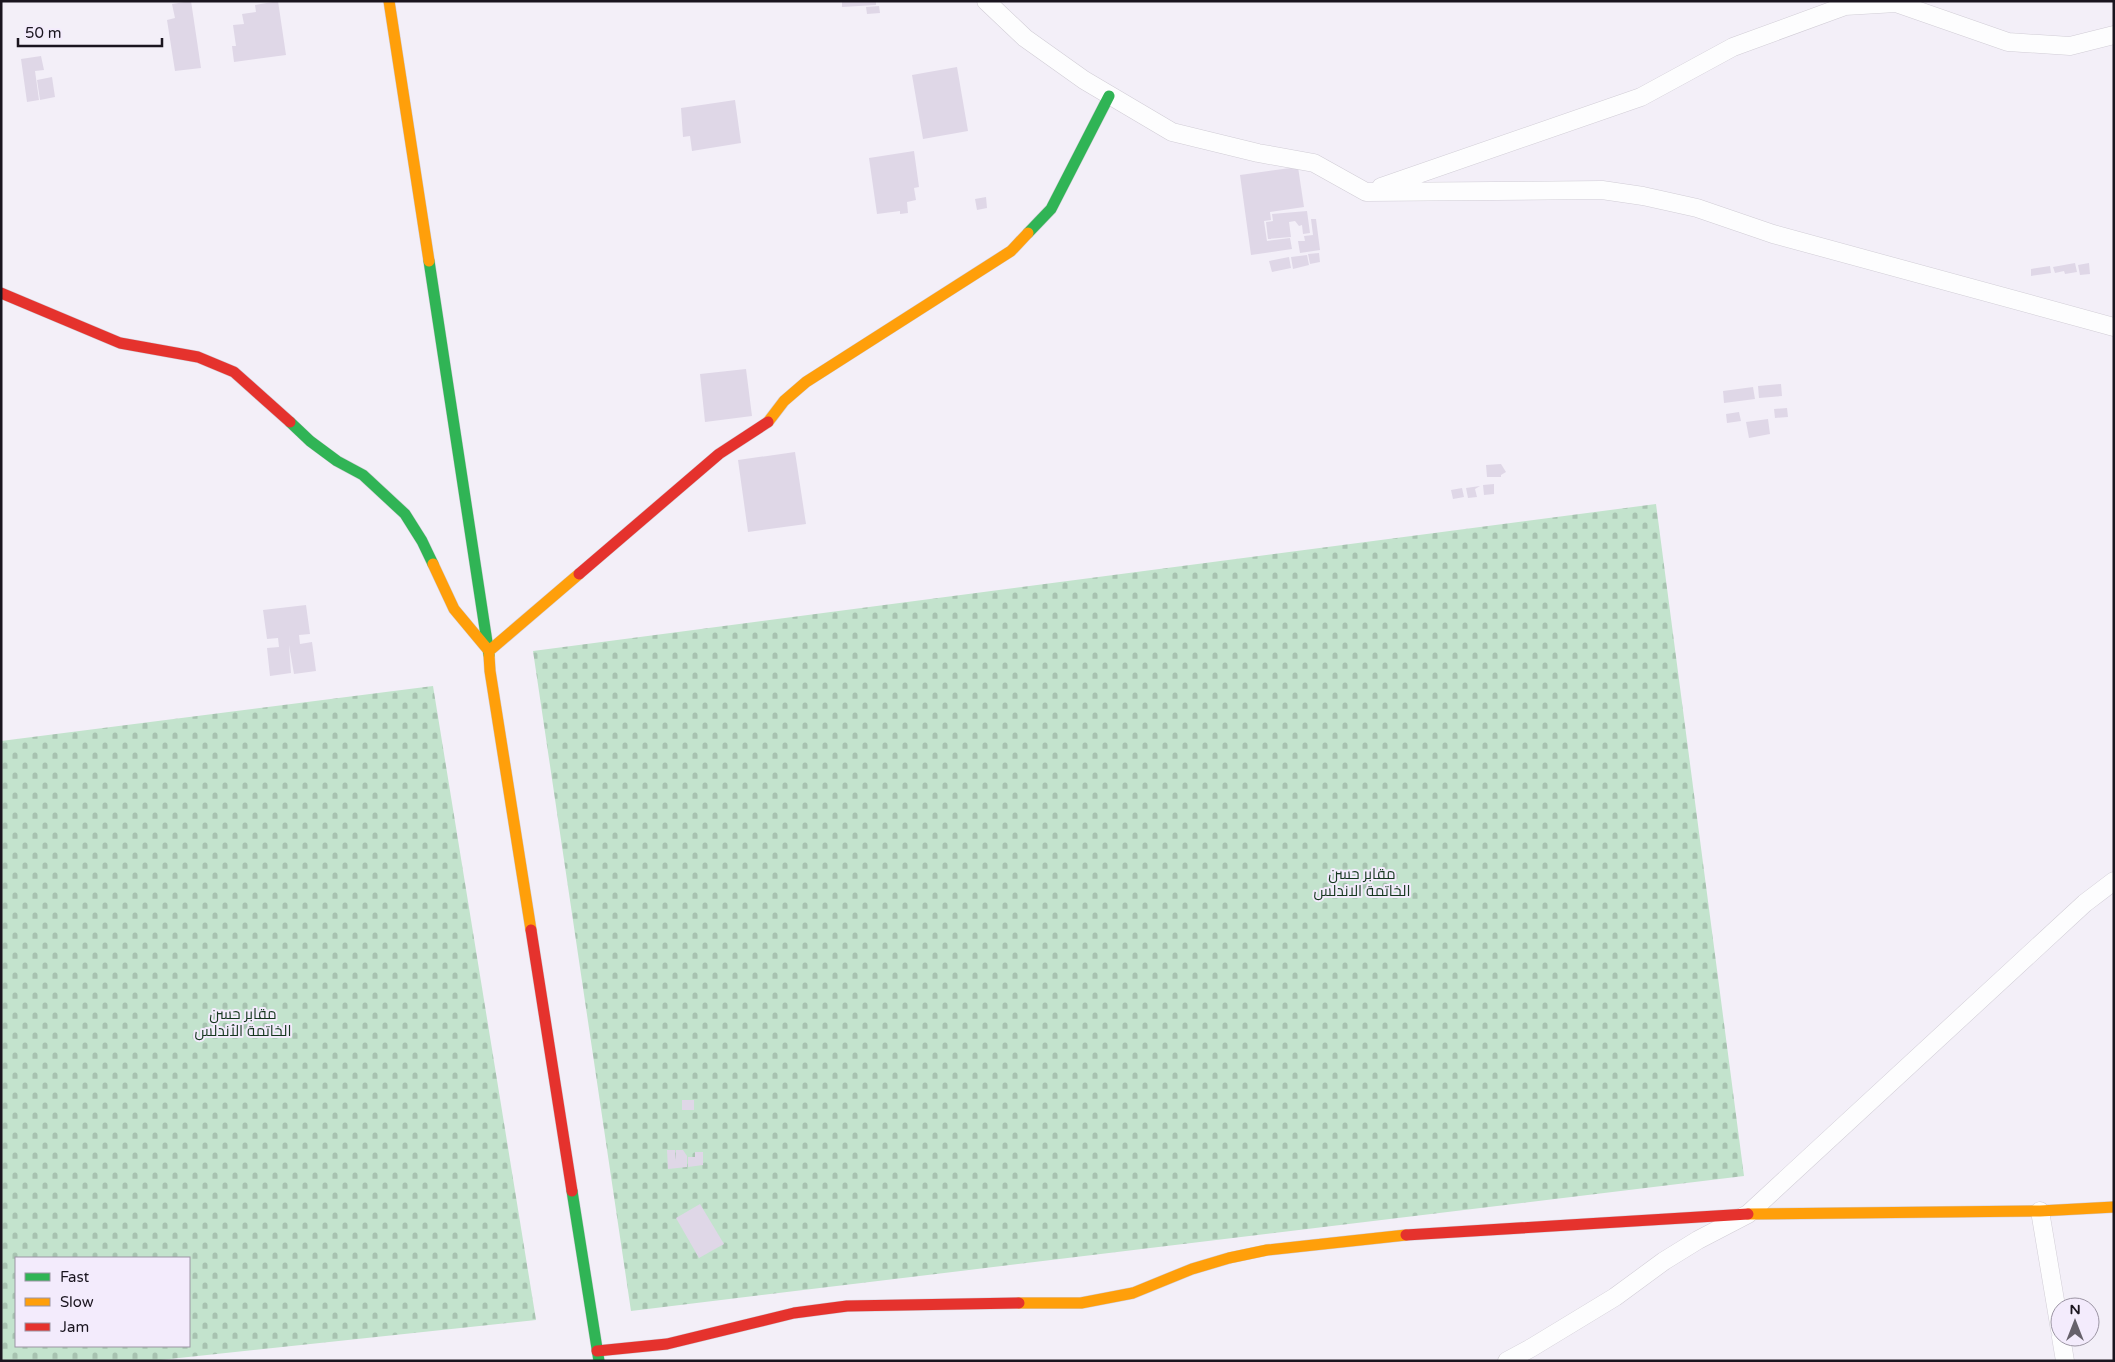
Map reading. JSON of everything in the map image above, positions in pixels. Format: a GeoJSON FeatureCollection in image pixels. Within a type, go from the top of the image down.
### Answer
{"type":"FeatureCollection","features":[{"type":"Feature","properties":{"kind":"street"},"geometry":{"type":"LineString","coordinates":[[389,1],[489,652],[490,671],[598,1356],[667,1352],[709,1335],[794,1313],[847,1306],[1081,1303],[1133,1292],[1192,1269],[1229,1258],[1267,1250],[1408,1236],[1748,1214],[2040,1211],[2114,1207]]}},
{"type":"Feature","properties":{"kind":"street"},"geometry":{"type":"LineString","coordinates":[[986,1],[1024,38],[1109,96],[1172,132],[1314,163],[1366,192],[1602,190],[1644,196],[1697,208],[1773,234],[2114,327]]}},
{"type":"Feature","properties":{"kind":"street"},"geometry":{"type":"LineString","coordinates":[[1366,192],[1641,97],[1733,47],[1845,6],[1896,3],[2008,42],[2070,46],[2114,35]]}},
{"type":"Feature","properties":{"kind":"street"},"geometry":{"type":"LineString","coordinates":[[489,652],[719,454],[765,425],[784,401],[806,382],[1011,251],[1051,209],[1109,96]]}},
{"type":"Feature","properties":{"kind":"street"},"geometry":{"type":"LineString","coordinates":[[1,293],[120,343],[198,357],[234,372],[310,441],[337,462],[363,476],[405,514],[422,541],[454,609],[489,652]]}},
{"type":"Feature","properties":{"kind":"street"},"geometry":{"type":"LineString","coordinates":[[1506,1361],[1615,1297],[1664,1261],[1698,1240],[1748,1214],[2085,903],[2114,881]]}},
{"type":"Feature","properties":{"kind":"street"},"geometry":{"type":"LineString","coordinates":[[2040,1211],[2054,1297]]}},
{"type":"Feature","properties":{"kind":"street"},"geometry":{"type":"LineString","coordinates":[[2063,1347],[2065,1361]]}},
{"type":"Feature","properties":{"kind":"green space","name":"مقابر حسن الخاتمة الاندلس"},"geometry":{"type":"Polygon","coordinates":[[[1656,504],[1744,1176],[631,1311],[533,651],[1656,504]]]}},
{"type":"Feature","properties":{"kind":"green space","name":"مقابر حسن الخاتمة الأندلس"},"geometry":{"type":"Polygon","coordinates":[[[433,686],[536,1320],[151,1361],[1,1361],[1,741],[433,686]]]}},
{"type":"Feature","properties":{"kind":"building"},"geometry":{"type":"Polygon","coordinates":[[[191,1],[201,68],[175,71],[167,20],[175,18],[172,4],[191,1]]]}},
{"type":"Feature","properties":{"kind":"building"},"geometry":{"type":"Polygon","coordinates":[[[278,1],[286,55],[234,62],[232,46],[236,46],[233,25],[244,24],[242,14],[256,12],[255,5],[278,1]]]}},
{"type":"Feature","properties":{"kind":"building"},"geometry":{"type":"Polygon","coordinates":[[[842,1],[876,1],[876,5],[842,7],[842,1]]]}},
{"type":"Feature","properties":{"kind":"building"},"geometry":{"type":"Polygon","coordinates":[[[879,6],[880,13],[867,14],[866,7],[879,6]]]}},
{"type":"Feature","properties":{"kind":"building"},"geometry":{"type":"Polygon","coordinates":[[[41,56],[44,70],[35,71],[39,100],[27,102],[21,59],[41,56]]]}},
{"type":"Feature","properties":{"kind":"building"},"geometry":{"type":"Polygon","coordinates":[[[957,67],[968,131],[923,139],[912,75],[957,67]]]}},
{"type":"Feature","properties":{"kind":"building"},"geometry":{"type":"Polygon","coordinates":[[[52,77],[55,97],[40,100],[37,80],[52,77]]]}},
{"type":"Feature","properties":{"kind":"building"},"geometry":{"type":"Polygon","coordinates":[[[735,100],[741,143],[692,151],[690,136],[683,137],[681,108],[735,100]]]}},
{"type":"Feature","properties":{"kind":"building"},"geometry":{"type":"Polygon","coordinates":[[[914,151],[919,187],[914,188],[916,200],[907,202],[908,213],[900,214],[900,211],[877,214],[869,158],[914,151]]]}},
{"type":"Feature","properties":{"kind":"building"},"geometry":{"type":"Polygon","coordinates":[[[1298,167],[1304,207],[1270,212],[1271,220],[1264,221],[1267,241],[1290,238],[1292,249],[1251,255],[1240,175],[1298,167]]]}},
{"type":"Feature","properties":{"kind":"building"},"geometry":{"type":"Polygon","coordinates":[[[986,197],[987,208],[977,210],[975,199],[986,197]]]}},
{"type":"Feature","properties":{"kind":"building"},"geometry":{"type":"Polygon","coordinates":[[[1307,211],[1310,233],[1303,234],[1302,225],[1299,226],[1295,221],[1289,222],[1291,237],[1268,239],[1266,222],[1273,221],[1272,214],[1307,211]]]}},
{"type":"Feature","properties":{"kind":"building"},"geometry":{"type":"Polygon","coordinates":[[[1311,219],[1316,219],[1320,250],[1300,253],[1298,241],[1305,241],[1304,236],[1313,235],[1311,219]]]}},
{"type":"Feature","properties":{"kind":"building"},"geometry":{"type":"Polygon","coordinates":[[[1319,253],[1320,262],[1310,264],[1308,254],[1319,253]]]}},
{"type":"Feature","properties":{"kind":"building"},"geometry":{"type":"Polygon","coordinates":[[[1307,255],[1309,265],[1293,269],[1291,257],[1307,255]]]}},
{"type":"Feature","properties":{"kind":"building"},"geometry":{"type":"Polygon","coordinates":[[[1289,257],[1291,268],[1272,272],[1269,261],[1289,257]]]}},
{"type":"Feature","properties":{"kind":"building"},"geometry":{"type":"Polygon","coordinates":[[[2075,263],[2077,272],[2065,274],[2064,271],[2055,273],[2053,267],[2075,263]]]}},
{"type":"Feature","properties":{"kind":"building"},"geometry":{"type":"Polygon","coordinates":[[[2089,263],[2090,274],[2080,275],[2078,265],[2089,263]]]}},
{"type":"Feature","properties":{"kind":"building"},"geometry":{"type":"Polygon","coordinates":[[[2050,266],[2051,273],[2031,276],[2031,269],[2050,266]]]}},
{"type":"Feature","properties":{"kind":"building"},"geometry":{"type":"Polygon","coordinates":[[[746,369],[752,416],[705,422],[700,374],[746,369]]]}},
{"type":"Feature","properties":{"kind":"building"},"geometry":{"type":"Polygon","coordinates":[[[1781,384],[1782,396],[1759,398],[1758,386],[1781,384]]]}},
{"type":"Feature","properties":{"kind":"building"},"geometry":{"type":"Polygon","coordinates":[[[1753,387],[1755,399],[1724,403],[1723,391],[1753,387]]]}},
{"type":"Feature","properties":{"kind":"building"},"geometry":{"type":"Polygon","coordinates":[[[1787,408],[1788,417],[1775,418],[1774,409],[1787,408]]]}},
{"type":"Feature","properties":{"kind":"building"},"geometry":{"type":"Polygon","coordinates":[[[1739,412],[1741,421],[1727,423],[1726,414],[1739,412]]]}},
{"type":"Feature","properties":{"kind":"building"},"geometry":{"type":"Polygon","coordinates":[[[1768,419],[1770,434],[1749,438],[1746,422],[1768,419]]]}},
{"type":"Feature","properties":{"kind":"building"},"geometry":{"type":"Polygon","coordinates":[[[795,452],[806,524],[748,532],[738,460],[795,452]]]}},
{"type":"Feature","properties":{"kind":"building"},"geometry":{"type":"Polygon","coordinates":[[[1501,464],[1506,472],[1501,477],[1487,477],[1486,465],[1501,464]]]}},
{"type":"Feature","properties":{"kind":"building"},"geometry":{"type":"Polygon","coordinates":[[[1494,484],[1494,494],[1484,495],[1483,485],[1494,484]]]}},
{"type":"Feature","properties":{"kind":"building"},"geometry":{"type":"Polygon","coordinates":[[[1480,486],[1475,489],[1477,497],[1468,498],[1466,488],[1480,486]]]}},
{"type":"Feature","properties":{"kind":"building"},"geometry":{"type":"Polygon","coordinates":[[[1462,488],[1464,497],[1453,499],[1451,490],[1462,488]]]}},
{"type":"Feature","properties":{"kind":"building"},"geometry":{"type":"Polygon","coordinates":[[[306,605],[310,634],[299,635],[300,644],[312,642],[316,671],[294,674],[289,645],[291,673],[270,676],[267,648],[279,647],[278,638],[267,639],[263,610],[306,605]]]}},
{"type":"Feature","properties":{"kind":"building"},"geometry":{"type":"Polygon","coordinates":[[[682,1100],[694,1100],[694,1110],[682,1110],[682,1100]]]}},
{"type":"Feature","properties":{"kind":"building"},"geometry":{"type":"Polygon","coordinates":[[[667,1150],[675,1150],[676,1161],[676,1150],[683,1150],[687,1156],[687,1167],[668,1169],[667,1150]]]}},
{"type":"Feature","properties":{"kind":"building"},"geometry":{"type":"Polygon","coordinates":[[[695,1152],[703,1152],[703,1165],[688,1167],[688,1157],[695,1157],[695,1152]]]}},
{"type":"Feature","properties":{"kind":"building"},"geometry":{"type":"Polygon","coordinates":[[[700,1204],[724,1244],[699,1258],[676,1218],[700,1204]]]}},
{"type":"Feature","properties":{"kind":"traffic: fast"},"geometry":{"type":"LineString","coordinates":[[1028,233],[1051,209],[1109,96]]}},
{"type":"Feature","properties":{"kind":"traffic: fast"},"geometry":{"type":"LineString","coordinates":[[429,261],[489,655]]}},
{"type":"Feature","properties":{"kind":"traffic: fast"},"geometry":{"type":"LineString","coordinates":[[290,422],[310,441],[337,461],[363,475],[405,514],[422,541],[433,564]]}},
{"type":"Feature","properties":{"kind":"traffic: fast"},"geometry":{"type":"LineString","coordinates":[[572,1191],[599,1361]]}},
{"type":"Feature","properties":{"kind":"traffic: slow"},"geometry":{"type":"LineString","coordinates":[[389,1],[429,261]]}},
{"type":"Feature","properties":{"kind":"traffic: slow"},"geometry":{"type":"LineString","coordinates":[[768,422],[784,401],[806,382],[1011,251],[1028,233]]}},
{"type":"Feature","properties":{"kind":"traffic: slow"},"geometry":{"type":"LineString","coordinates":[[433,564],[454,609],[489,651],[579,574]]}},
{"type":"Feature","properties":{"kind":"traffic: slow"},"geometry":{"type":"LineString","coordinates":[[489,655],[531,930]]}},
{"type":"Feature","properties":{"kind":"traffic: slow"},"geometry":{"type":"LineString","coordinates":[[1748,1214],[2040,1211],[2114,1207]]}},
{"type":"Feature","properties":{"kind":"traffic: slow"},"geometry":{"type":"LineString","coordinates":[[1019,1303],[1081,1303],[1133,1293],[1192,1269],[1229,1258],[1267,1250],[1406,1235]]}},
{"type":"Feature","properties":{"kind":"traffic: jam"},"geometry":{"type":"LineString","coordinates":[[1,293],[120,343],[198,357],[234,372],[290,422]]}},
{"type":"Feature","properties":{"kind":"traffic: jam"},"geometry":{"type":"LineString","coordinates":[[579,574],[719,454],[768,422]]}},
{"type":"Feature","properties":{"kind":"traffic: jam"},"geometry":{"type":"LineString","coordinates":[[531,930],[572,1191]]}},
{"type":"Feature","properties":{"kind":"traffic: jam"},"geometry":{"type":"LineString","coordinates":[[1406,1235],[1748,1214]]}},
{"type":"Feature","properties":{"kind":"traffic: jam"},"geometry":{"type":"LineString","coordinates":[[597,1351],[667,1344],[794,1313],[847,1306],[1019,1303]]}}]}
